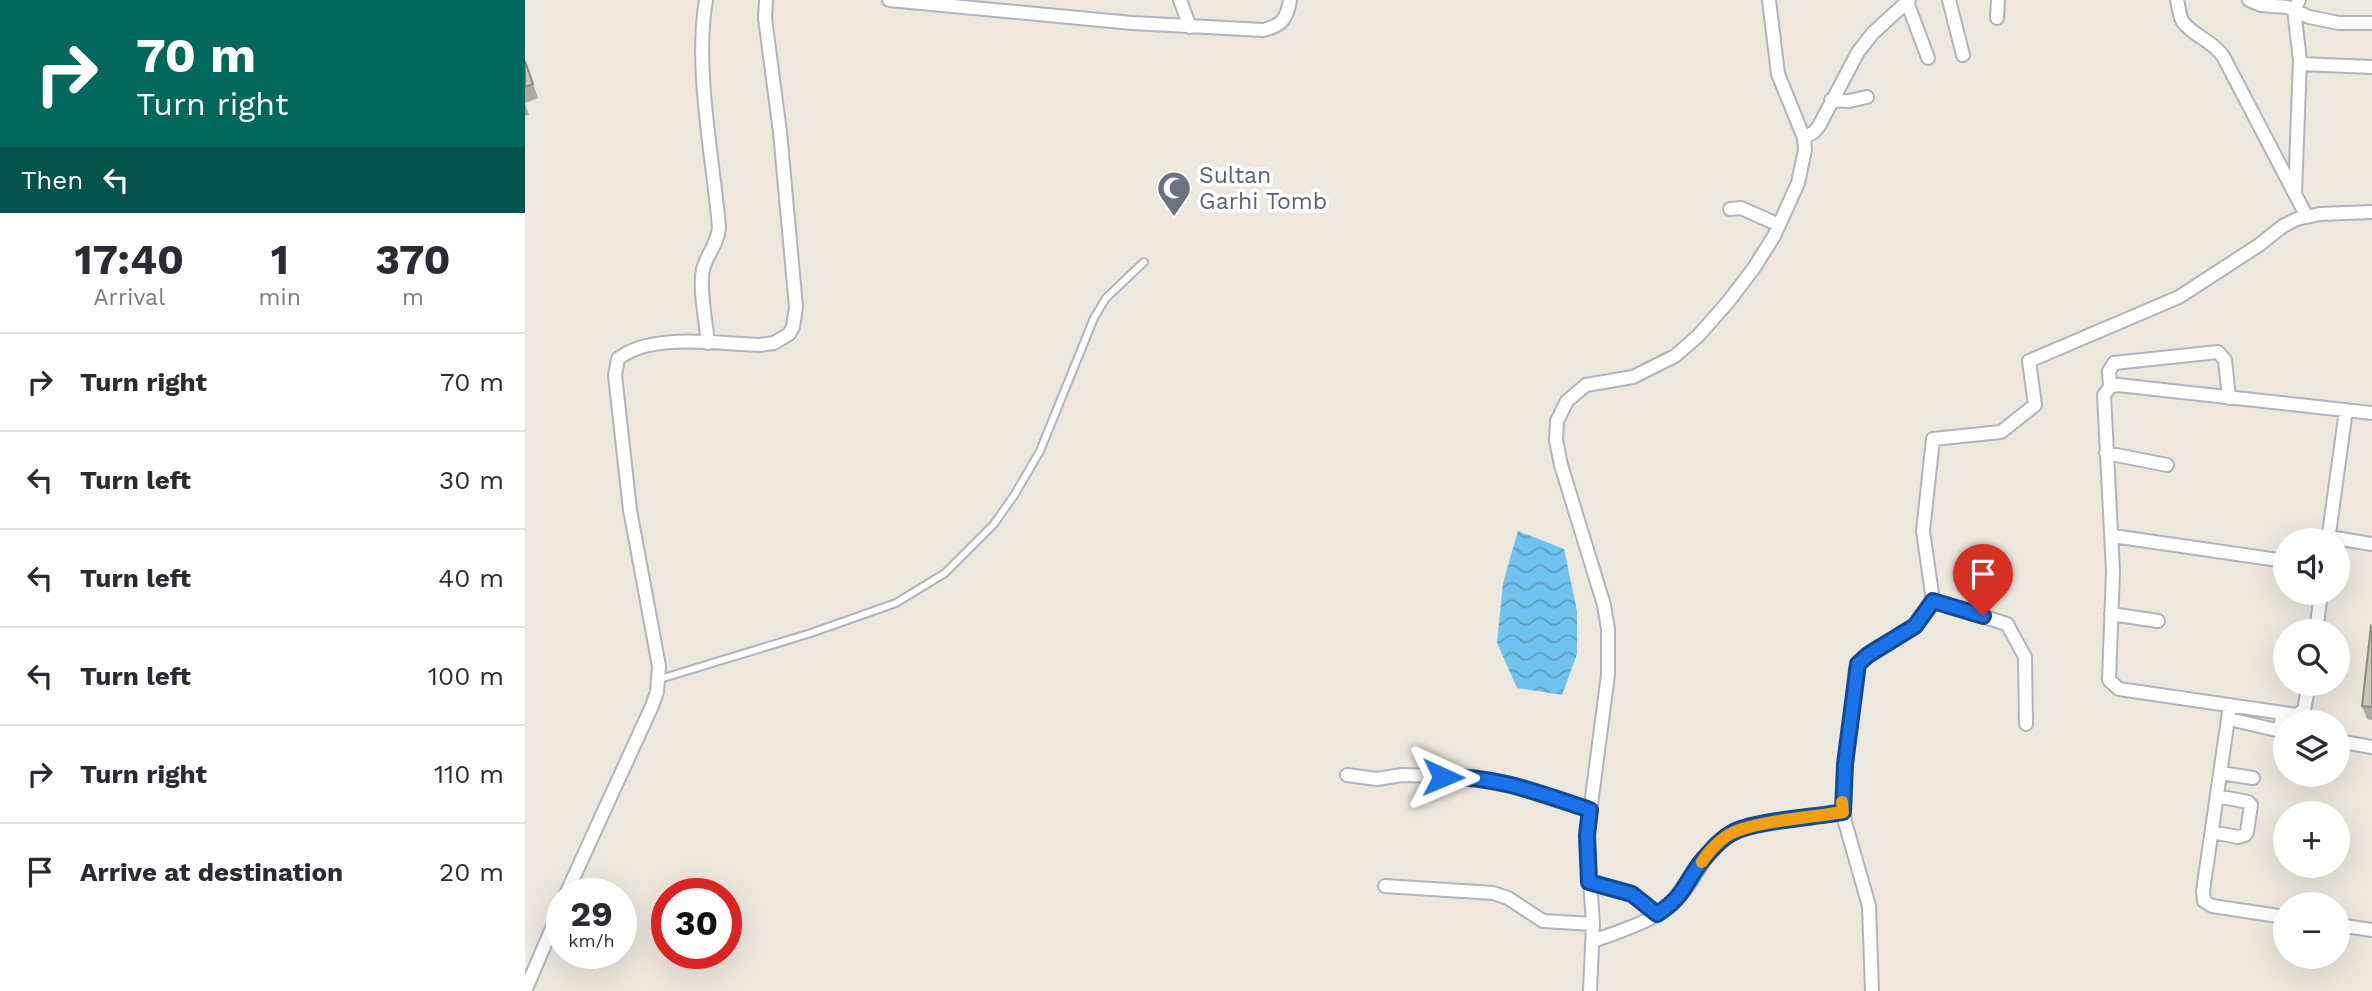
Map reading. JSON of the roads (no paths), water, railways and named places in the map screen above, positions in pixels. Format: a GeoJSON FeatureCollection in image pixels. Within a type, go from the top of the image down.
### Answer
{"type":"FeatureCollection","features":[{"type":"Feature","properties":{"kind":"street"},"geometry":{"type":"LineString","coordinates":[[706,0],[702,57],[719,227],[716,244],[706,263],[702,280],[708,343]]}},
{"type":"Feature","properties":{"kind":"street"},"geometry":{"type":"LineString","coordinates":[[573,878],[652,706],[660,679],[660,666],[630,510],[615,368],[618,359],[644,346],[774,343],[789,334],[796,318],[796,280],[765,18],[766,0]]}},
{"type":"Feature","properties":{"kind":"street"},"geometry":{"type":"LineString","coordinates":[[889,0],[1189,27],[1263,30],[1284,21],[1290,0]]}},
{"type":"Feature","properties":{"kind":"street"},"geometry":{"type":"LineString","coordinates":[[1180,0],[1189,27]]}},
{"type":"Feature","properties":{"kind":"street"},"geometry":{"type":"LineString","coordinates":[[1590,991],[1593,924],[1587,835],[1608,675],[1608,629],[1604,605],[1562,465],[1556,440],[1557,421],[1567,401],[1586,385],[1647,372],[1675,356],[1699,336],[1754,268],[1779,225],[1794,195],[1803,168],[1804,138],[1778,74],[1769,0]]}},
{"type":"Feature","properties":{"kind":"street"},"geometry":{"type":"LineString","coordinates":[[1948,0],[1963,55]]}},
{"type":"Feature","properties":{"kind":"street"},"geometry":{"type":"LineString","coordinates":[[1997,0],[1997,18]]}},
{"type":"Feature","properties":{"kind":"street"},"geometry":{"type":"LineString","coordinates":[[2177,0],[2185,25],[2210,41],[2223,56],[2307,217]]}},
{"type":"Feature","properties":{"kind":"street"},"geometry":{"type":"LineString","coordinates":[[2249,0],[2255,4],[2297,5],[2309,17],[2339,23],[2372,23]]}},
{"type":"Feature","properties":{"kind":"street"},"geometry":{"type":"LineString","coordinates":[[1804,138],[1819,126],[1858,52],[1873,33],[1908,1],[1928,58]]}},
{"type":"Feature","properties":{"kind":"street"},"geometry":{"type":"LineString","coordinates":[[2295,195],[2300,64],[2297,5]]}},
{"type":"Feature","properties":{"kind":"street"},"geometry":{"type":"LineString","coordinates":[[2300,64],[2372,67]]}},
{"type":"Feature","properties":{"kind":"street"},"geometry":{"type":"LineString","coordinates":[[1831,100],[1849,101],[1867,97]]}},
{"type":"Feature","properties":{"kind":"street"},"geometry":{"type":"LineString","coordinates":[[1730,209],[1741,208],[1779,225]]}},
{"type":"Feature","properties":{"kind":"street"},"geometry":{"type":"LineString","coordinates":[[1872,991],[1869,906],[1843,812],[1845,764],[1858,664],[1915,626],[1933,601],[1923,531],[1933,439],[2001,432],[2035,405],[2029,361],[2179,297],[2259,245],[2283,226],[2307,217],[2372,212]]}},
{"type":"Feature","properties":{"kind":"street"},"geometry":{"type":"LineString","coordinates":[[2111,387],[2109,371],[2114,363],[2218,352],[2225,360],[2229,398]]}},
{"type":"Feature","properties":{"kind":"street"},"geometry":{"type":"LineString","coordinates":[[2273,728],[2230,712],[2119,689],[2111,685],[2108,676],[2113,536],[2104,395],[2111,387],[2118,385],[2372,413]]}},
{"type":"Feature","properties":{"kind":"street"},"geometry":{"type":"LineString","coordinates":[[2330,528],[2346,410]]}},
{"type":"Feature","properties":{"kind":"street"},"geometry":{"type":"LineString","coordinates":[[2106,453],[2167,465]]}},
{"type":"Feature","properties":{"kind":"street"},"geometry":{"type":"LineString","coordinates":[[2113,536],[2273,559]]}},
{"type":"Feature","properties":{"kind":"street"},"geometry":{"type":"LineString","coordinates":[[2350,541],[2372,544]]}},
{"type":"Feature","properties":{"kind":"street"},"geometry":{"type":"LineString","coordinates":[[1933,601],[2007,624],[2025,657],[2026,724]]}},
{"type":"Feature","properties":{"kind":"street"},"geometry":{"type":"LineString","coordinates":[[2111,614],[2158,621]]}},
{"type":"Feature","properties":{"kind":"street"},"geometry":{"type":"LineString","coordinates":[[2230,712],[2273,713]]}},
{"type":"Feature","properties":{"kind":"street"},"geometry":{"type":"LineString","coordinates":[[2230,712],[2203,891],[2204,901],[2212,906],[2273,915]]}},
{"type":"Feature","properties":{"kind":"street"},"geometry":{"type":"LineString","coordinates":[[2350,743],[2372,747]]}},
{"type":"Feature","properties":{"kind":"street"},"geometry":{"type":"LineString","coordinates":[[2221,773],[2253,778]]}},
{"type":"Feature","properties":{"kind":"street"},"geometry":{"type":"LineString","coordinates":[[1347,775],[1377,779],[1402,775],[1473,776],[1590,810]]}},
{"type":"Feature","properties":{"kind":"street"},"geometry":{"type":"LineString","coordinates":[[2212,832],[2238,837],[2245,835],[2251,805],[2248,802],[2217,796]]}},
{"type":"Feature","properties":{"kind":"street"},"geometry":{"type":"LineString","coordinates":[[1593,941],[1641,923],[1665,909],[1684,891],[1706,855],[1733,832],[1843,812]]}},
{"type":"Feature","properties":{"kind":"street"},"geometry":{"type":"LineString","coordinates":[[1589,882],[1632,894],[1657,914]]}},
{"type":"Feature","properties":{"kind":"street"},"geometry":{"type":"LineString","coordinates":[[1385,886],[1493,893],[1508,898],[1543,922],[1593,924]]}},
{"type":"Feature","properties":{"kind":"street"},"geometry":{"type":"LineString","coordinates":[[2350,927],[2372,930]]}},
{"type":"Feature","properties":{"kind":"street"},"geometry":{"type":"LineString","coordinates":[[525,991],[546,942]]}},
{"type":"Feature","properties":{"kind":"lane"},"geometry":{"type":"LineString","coordinates":[[660,679],[811,633],[896,603],[944,573],[994,524],[1015,494],[1040,451],[1094,318],[1106,298],[1144,262]]}},
{"type":"Feature","properties":{"kind":"water"},"geometry":{"type":"Polygon","coordinates":[[[1518,531],[1564,549],[1577,611],[1577,654],[1562,695],[1517,688],[1497,643],[1503,583],[1518,531]]]}},
{"type":"Feature","properties":{"kind":"place","name":"Sultan Garhi Tomb"},"geometry":{"type":"Point","coordinates":[1174,218]}}]}
